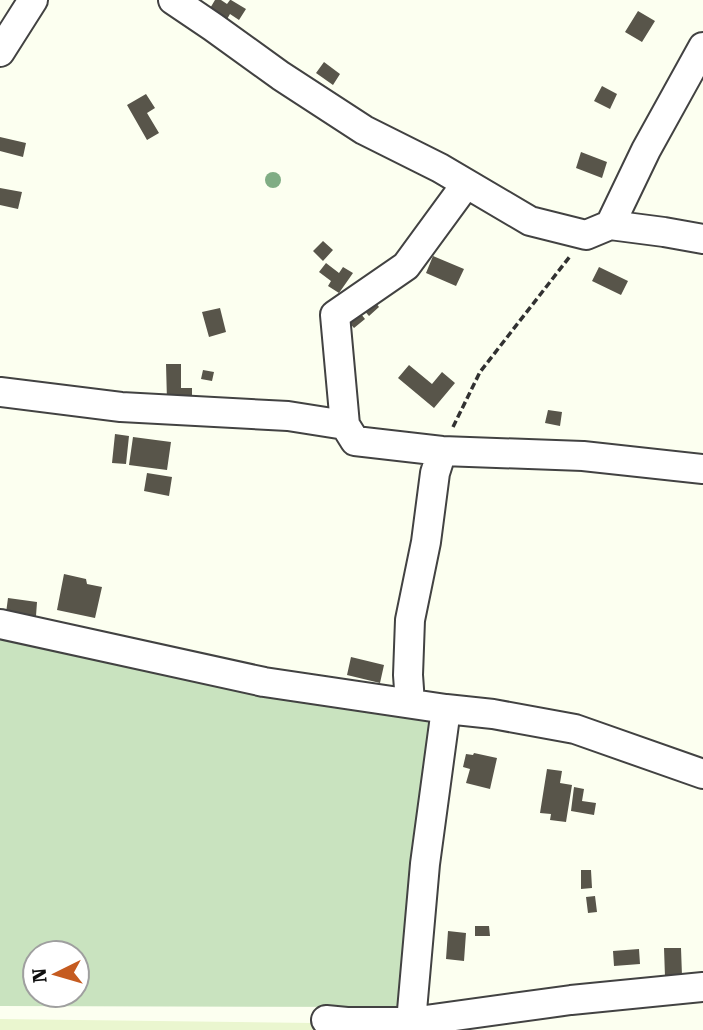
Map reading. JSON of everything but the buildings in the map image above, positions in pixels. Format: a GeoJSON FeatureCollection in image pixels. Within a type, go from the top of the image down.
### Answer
{"type":"FeatureCollection","features":[{"type":"Feature","properties":{"kind":"street"},"geometry":{"type":"LineString","coordinates":[[0,52],[33,0]]}},
{"type":"Feature","properties":{"kind":"street"},"geometry":{"type":"LineString","coordinates":[[173,0],[364,130],[440,168],[530,221],[598,230],[664,232],[703,239]]}},
{"type":"Feature","properties":{"kind":"street"},"geometry":{"type":"LineString","coordinates":[[598,230],[703,47]]}},
{"type":"Feature","properties":{"kind":"street"},"geometry":{"type":"LineString","coordinates":[[466,184],[406,266],[335,315],[345,425],[355,442],[442,451],[583,456],[703,469]]}},
{"type":"Feature","properties":{"kind":"street"},"geometry":{"type":"LineString","coordinates":[[0,391],[121,407],[288,416],[345,425]]}},
{"type":"Feature","properties":{"kind":"street"},"geometry":{"type":"LineString","coordinates":[[410,703],[410,620],[426,542],[435,473],[442,451]]}},
{"type":"Feature","properties":{"kind":"street"},"geometry":{"type":"LineString","coordinates":[[0,624],[264,682],[494,714],[575,729],[703,774]]}},
{"type":"Feature","properties":{"kind":"street"},"geometry":{"type":"LineString","coordinates":[[411,1021],[425,864],[446,709]]}},
{"type":"Feature","properties":{"kind":"street"},"geometry":{"type":"LineString","coordinates":[[326,1020],[411,1021],[571,1000],[703,987]]}},
{"type":"Feature","properties":{"kind":"path"},"geometry":{"type":"LineString","coordinates":[[442,451],[480,372],[598,230]]}},
{"type":"Feature","properties":{"kind":"green space"},"geometry":{"type":"Polygon","coordinates":[[[0,640],[435,719],[412,842],[402,1007],[91,1006],[91,939],[21,939],[21,1006],[0,1006],[0,640]]]}},
{"type":"Feature","properties":{"kind":"green space"},"geometry":{"type":"Polygon","coordinates":[[[0,1019],[313,1023],[321,1030],[0,1030],[0,1019]]]}}]}
